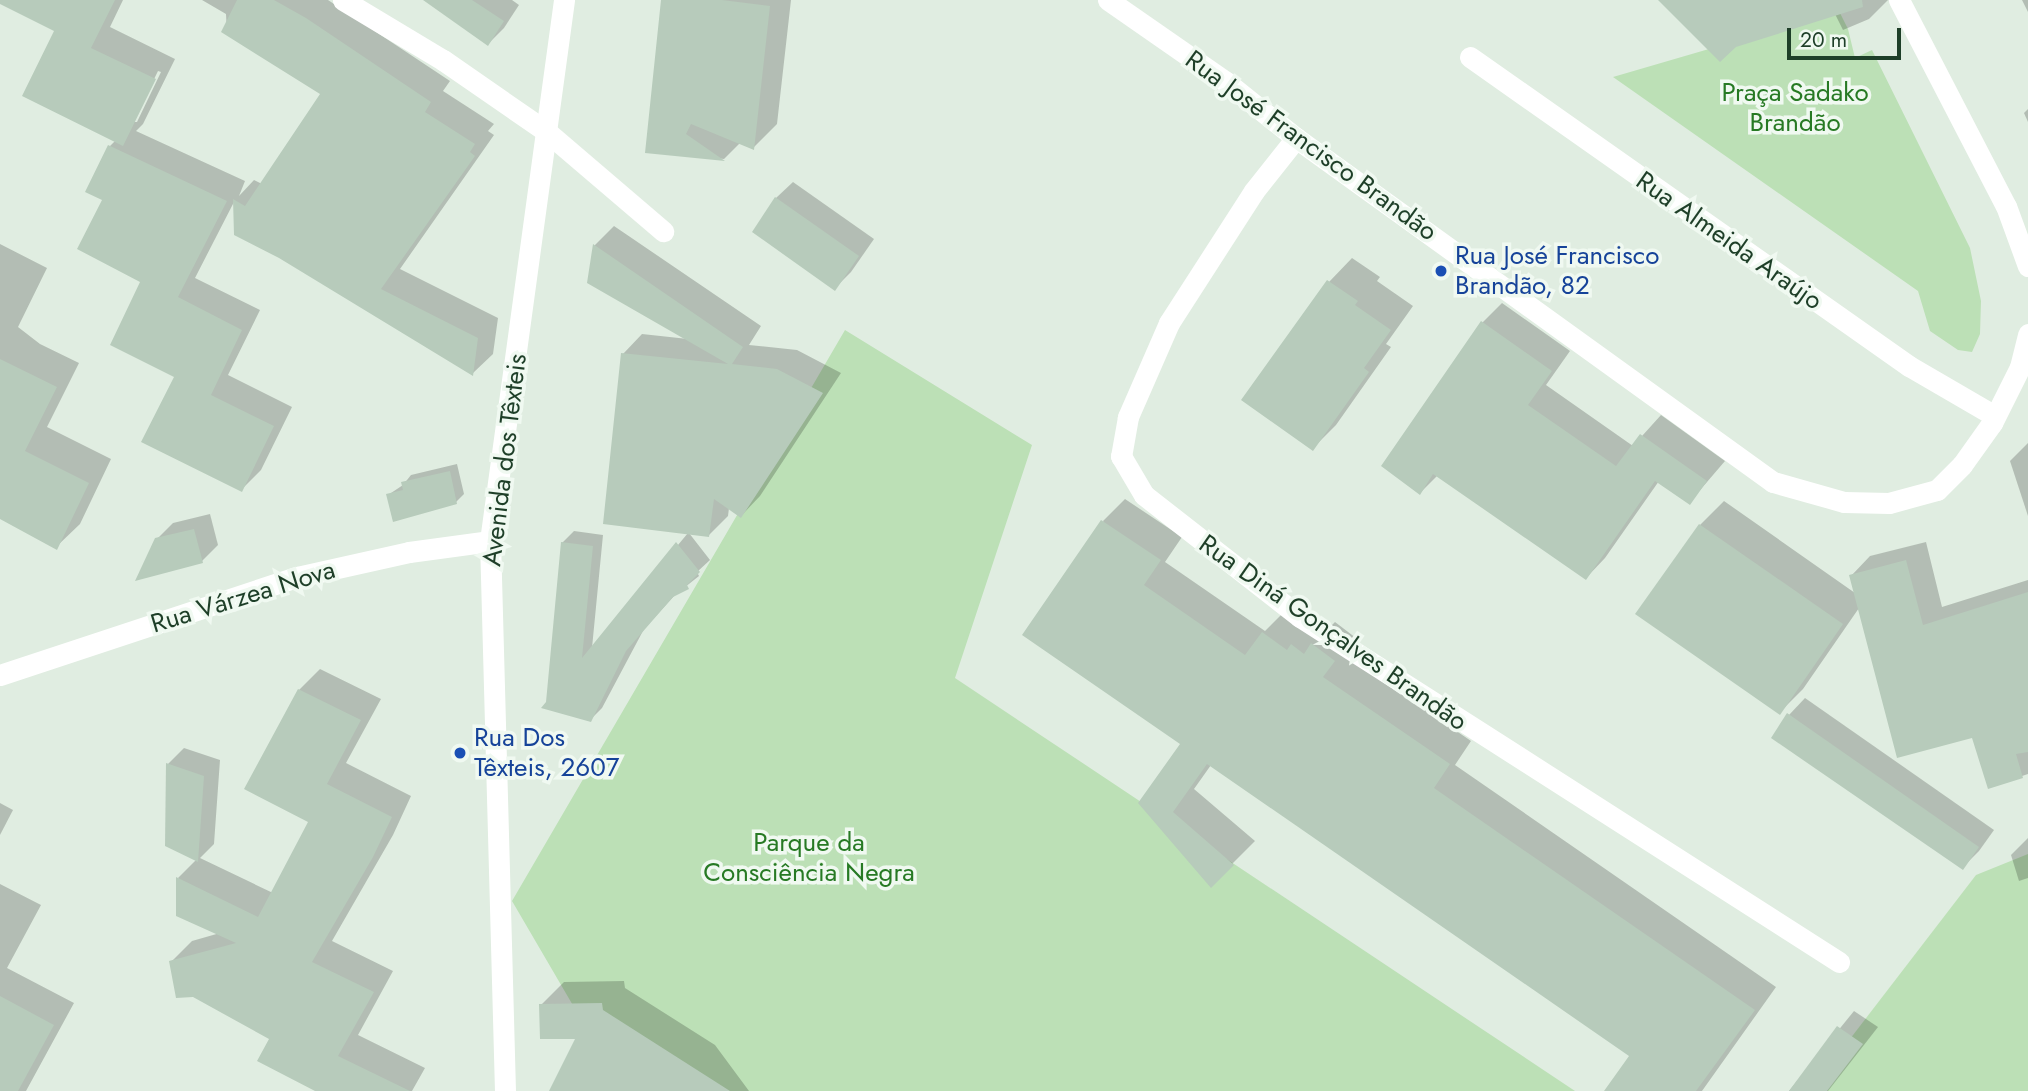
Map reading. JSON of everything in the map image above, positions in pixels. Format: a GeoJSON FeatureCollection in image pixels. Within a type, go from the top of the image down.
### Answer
{"type":"FeatureCollection","features":[{"type":"Feature","properties":{"kind":"street"},"geometry":{"type":"LineString","coordinates":[[343,0],[443,60],[547,132],[663,231]]}},
{"type":"Feature","properties":{"kind":"street","name":"Avenida dos Têxteis"},"geometry":{"type":"LineString","coordinates":[[505,1091],[491,541],[564,0]]}},
{"type":"Feature","properties":{"kind":"street","name":"Rua José Francisco Brandão"},"geometry":{"type":"LineString","coordinates":[[1108,0],[1226,82],[1296,138],[1773,482],[1844,502],[1889,503],[1937,490],[1962,465],[1995,416],[2020,368],[2028,334]]}},
{"type":"Feature","properties":{"kind":"street"},"geometry":{"type":"LineString","coordinates":[[1899,0],[2006,206],[2028,266]]}},
{"type":"Feature","properties":{"kind":"street","name":"Rua Almeida Araújo"},"geometry":{"type":"LineString","coordinates":[[1470,57],[1909,366],[1995,416]]}},
{"type":"Feature","properties":{"kind":"street","name":"Rua Diná Gonçalves Brandão"},"geometry":{"type":"LineString","coordinates":[[1296,138],[1254,191],[1169,323],[1128,417],[1121,456],[1144,495],[1300,617],[1839,962]]}},
{"type":"Feature","properties":{"kind":"street","name":"Rua Várzea Nova"},"geometry":{"type":"LineString","coordinates":[[0,675],[297,577],[409,552],[491,541]]}},
{"type":"Feature","properties":{"kind":"green space","name":"Praça Sadako Brandão"},"geometry":{"type":"Polygon","coordinates":[[[1839,11],[1848,29],[1855,58],[1872,50],[1970,248],[1981,301],[1980,334],[1972,352],[1958,350],[1930,331],[1918,291],[1613,77],[1839,11]]]}},
{"type":"Feature","properties":{"kind":"green space","name":"Parque da Consciência Negra"},"geometry":{"type":"Polygon","coordinates":[[[845,330],[1032,445],[955,678],[1575,1091],[623,1091],[512,901],[845,330]]]}},
{"type":"Feature","properties":{"kind":"green space"},"geometry":{"type":"Polygon","coordinates":[[[2028,854],[2028,1091],[1810,1091],[1976,875],[2028,854]]]}},
{"type":"Feature","properties":{"kind":"building"},"geometry":{"type":"Polygon","coordinates":[[[0,0],[115,0],[91,48],[156,79],[123,146],[22,96],[54,31],[0,4],[0,0]]]}},
{"type":"Feature","properties":{"kind":"building"},"geometry":{"type":"Polygon","coordinates":[[[237,0],[274,0],[306,18],[431,102],[425,112],[475,144],[470,152],[475,156],[381,289],[478,338],[473,376],[279,258],[234,235],[233,199],[245,206],[320,94],[221,32],[237,0]]]}},
{"type":"Feature","properties":{"kind":"building"},"geometry":{"type":"Polygon","coordinates":[[[423,0],[472,0],[504,21],[488,46],[423,0]]]}},
{"type":"Feature","properties":{"kind":"building"},"geometry":{"type":"Polygon","coordinates":[[[661,0],[722,0],[770,6],[754,150],[691,124],[686,134],[725,161],[645,153],[661,0]]]}},
{"type":"Feature","properties":{"kind":"building"},"geometry":{"type":"Polygon","coordinates":[[[1658,0],[1862,0],[1863,7],[1736,47],[1720,62],[1658,0]]]}},
{"type":"Feature","properties":{"kind":"building"},"geometry":{"type":"Polygon","coordinates":[[[108,145],[227,201],[178,297],[242,330],[211,395],[274,426],[242,492],[141,442],[174,377],[110,345],[140,282],[77,249],[102,200],[85,192],[108,145]]]}},
{"type":"Feature","properties":{"kind":"building"},"geometry":{"type":"Polygon","coordinates":[[[775,197],[859,256],[835,291],[752,232],[775,197]]]}},
{"type":"Feature","properties":{"kind":"building"},"geometry":{"type":"Polygon","coordinates":[[[593,244],[743,347],[732,364],[777,369],[823,393],[741,518],[714,499],[709,537],[603,524],[621,353],[728,364],[587,283],[593,244]]]}},
{"type":"Feature","properties":{"kind":"building"},"geometry":{"type":"Polygon","coordinates":[[[1327,280],[1358,301],[1355,305],[1391,330],[1364,368],[1369,372],[1313,451],[1241,400],[1327,280]]]}},
{"type":"Feature","properties":{"kind":"building"},"geometry":{"type":"Polygon","coordinates":[[[1481,321],[1552,371],[1528,405],[1616,466],[1640,434],[1707,481],[1690,505],[1655,481],[1586,580],[1433,474],[1420,495],[1381,466],[1481,321]]]}},
{"type":"Feature","properties":{"kind":"building"},"geometry":{"type":"Polygon","coordinates":[[[0,359],[57,387],[25,451],[89,483],[57,550],[0,519],[0,359]]]}},
{"type":"Feature","properties":{"kind":"building"},"geometry":{"type":"Polygon","coordinates":[[[450,471],[457,504],[393,522],[386,494],[403,490],[401,482],[450,471]]]}},
{"type":"Feature","properties":{"kind":"building"},"geometry":{"type":"Polygon","coordinates":[[[1101,520],[1161,560],[1144,585],[1245,655],[1262,632],[1287,650],[1291,644],[1304,654],[1311,643],[1335,661],[1323,677],[1450,764],[1434,788],[1755,1010],[1696,1091],[1604,1091],[1629,1056],[1207,764],[1173,812],[1234,865],[1211,888],[1138,803],[1180,744],[1022,635],[1101,520]]]}},
{"type":"Feature","properties":{"kind":"building"},"geometry":{"type":"Polygon","coordinates":[[[1699,524],[1843,624],[1780,715],[1635,614],[1699,524]]]}},
{"type":"Feature","properties":{"kind":"building"},"geometry":{"type":"Polygon","coordinates":[[[194,529],[203,563],[135,581],[155,538],[194,529]]]}},
{"type":"Feature","properties":{"kind":"building"},"geometry":{"type":"Polygon","coordinates":[[[561,542],[593,546],[582,658],[676,542],[700,572],[687,585],[689,589],[673,597],[626,651],[591,722],[541,708],[546,702],[561,542]]]}},
{"type":"Feature","properties":{"kind":"building"},"geometry":{"type":"Polygon","coordinates":[[[1906,560],[1923,625],[2028,592],[2028,752],[2016,754],[2023,778],[1988,789],[1972,738],[1897,758],[1849,575],[1906,560]]]}},
{"type":"Feature","properties":{"kind":"building"},"geometry":{"type":"Polygon","coordinates":[[[298,689],[361,720],[327,784],[392,817],[373,857],[312,962],[374,992],[338,1056],[410,1091],[315,1091],[257,1061],[269,1039],[193,997],[176,998],[169,961],[236,943],[176,916],[176,877],[258,917],[308,822],[244,789],[298,689]]]}},
{"type":"Feature","properties":{"kind":"building"},"geometry":{"type":"Polygon","coordinates":[[[1787,713],[1979,847],[1963,870],[1771,738],[1787,713]]]}},
{"type":"Feature","properties":{"kind":"building"},"geometry":{"type":"Polygon","coordinates":[[[166,763],[204,776],[198,862],[165,846],[166,763]]]}},
{"type":"Feature","properties":{"kind":"building"},"geometry":{"type":"Polygon","coordinates":[[[0,996],[54,1025],[18,1091],[0,1091],[0,996]]]}},
{"type":"Feature","properties":{"kind":"building"},"geometry":{"type":"Polygon","coordinates":[[[602,1003],[603,1010],[730,1091],[549,1091],[575,1039],[540,1039],[539,1004],[602,1003]]]}},
{"type":"Feature","properties":{"kind":"building"},"geometry":{"type":"Polygon","coordinates":[[[1837,1026],[1863,1044],[1827,1091],[1789,1091],[1837,1026]]]}},
{"type":"Feature","properties":{"kind":"place","name":"Rua José Francisco Brandão, 82"},"geometry":{"type":"Point","coordinates":[1441,271]}},
{"type":"Feature","properties":{"kind":"place","name":"Rua Dos Têxteis, 2607"},"geometry":{"type":"Point","coordinates":[460,753]}}]}
